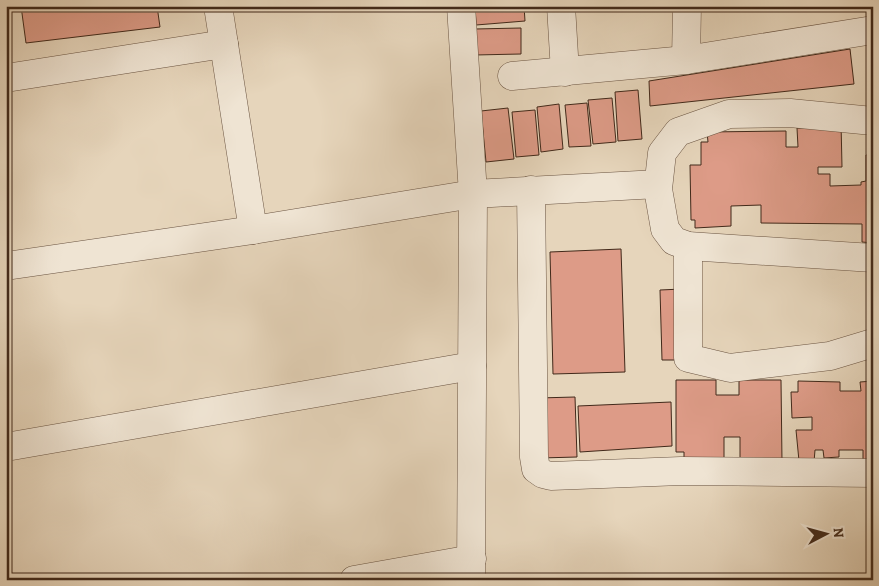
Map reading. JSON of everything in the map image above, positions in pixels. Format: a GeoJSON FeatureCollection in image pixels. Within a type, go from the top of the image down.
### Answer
{"type":"FeatureCollection","features":[{"type":"Feature","properties":{"kind":"street"},"geometry":{"type":"LineString","coordinates":[[218,6],[253,230]]}},
{"type":"Feature","properties":{"kind":"street"},"geometry":{"type":"LineString","coordinates":[[354,580],[472,570],[473,194],[461,6]]}},
{"type":"Feature","properties":{"kind":"street"},"geometry":{"type":"LineString","coordinates":[[561,6],[565,72]]}},
{"type":"Feature","properties":{"kind":"street"},"geometry":{"type":"LineString","coordinates":[[686,60],[687,6]]}},
{"type":"Feature","properties":{"kind":"street"},"geometry":{"type":"LineString","coordinates":[[512,76],[686,60],[873,30]]}},
{"type":"Feature","properties":{"kind":"street"},"geometry":{"type":"LineString","coordinates":[[6,78],[224,44]]}},
{"type":"Feature","properties":{"kind":"street"},"geometry":{"type":"LineString","coordinates":[[873,121],[790,113],[729,114],[678,132],[662,153],[658,184],[665,228],[674,241],[688,246],[873,258]]}},
{"type":"Feature","properties":{"kind":"street"},"geometry":{"type":"LineString","coordinates":[[6,266],[253,230],[473,194],[658,184]]}},
{"type":"Feature","properties":{"kind":"street"},"geometry":{"type":"LineString","coordinates":[[530,190],[534,464],[536,469],[543,474],[551,476],[681,471],[873,473]]}},
{"type":"Feature","properties":{"kind":"street"},"geometry":{"type":"LineString","coordinates":[[688,246],[688,358],[730,368],[830,356],[873,343]]}},
{"type":"Feature","properties":{"kind":"street"},"geometry":{"type":"LineString","coordinates":[[6,447],[472,366]]}},
{"type":"Feature","properties":{"kind":"building"},"geometry":{"type":"Polygon","coordinates":[[[21,6],[157,6],[160,27],[26,43],[21,6]]]}},
{"type":"Feature","properties":{"kind":"building"},"geometry":{"type":"Polygon","coordinates":[[[475,6],[524,6],[525,21],[476,25],[475,6]]]}},
{"type":"Feature","properties":{"kind":"building"},"geometry":{"type":"Polygon","coordinates":[[[521,28],[521,54],[475,55],[475,29],[521,28]]]}},
{"type":"Feature","properties":{"kind":"building"},"geometry":{"type":"Polygon","coordinates":[[[850,49],[854,84],[650,106],[649,81],[850,49]]]}},
{"type":"Feature","properties":{"kind":"building"},"geometry":{"type":"Polygon","coordinates":[[[638,90],[642,139],[618,141],[615,92],[638,90]]]}},
{"type":"Feature","properties":{"kind":"building"},"geometry":{"type":"Polygon","coordinates":[[[612,98],[616,142],[593,144],[588,100],[612,98]]]}},
{"type":"Feature","properties":{"kind":"building"},"geometry":{"type":"Polygon","coordinates":[[[587,103],[591,146],[569,147],[565,105],[587,103]]]}},
{"type":"Feature","properties":{"kind":"building"},"geometry":{"type":"Polygon","coordinates":[[[559,104],[563,149],[541,152],[537,107],[559,104]]]}},
{"type":"Feature","properties":{"kind":"building"},"geometry":{"type":"Polygon","coordinates":[[[508,108],[514,159],[486,162],[481,111],[508,108]]]}},
{"type":"Feature","properties":{"kind":"building"},"geometry":{"type":"Polygon","coordinates":[[[535,110],[539,155],[516,157],[512,112],[535,110]]]}},
{"type":"Feature","properties":{"kind":"building"},"geometry":{"type":"Polygon","coordinates":[[[841,122],[842,167],[818,167],[818,174],[830,174],[830,186],[861,185],[861,182],[866,181],[866,155],[873,155],[873,243],[862,242],[862,224],[761,223],[761,205],[731,206],[731,226],[695,228],[695,220],[691,220],[690,165],[701,165],[701,142],[708,142],[707,132],[786,131],[786,147],[798,147],[797,128],[817,128],[841,122]]]}},
{"type":"Feature","properties":{"kind":"building"},"geometry":{"type":"Polygon","coordinates":[[[621,249],[625,372],[553,374],[550,252],[621,249]]]}},
{"type":"Feature","properties":{"kind":"building"},"geometry":{"type":"Polygon","coordinates":[[[682,289],[684,360],[662,360],[660,290],[682,289]]]}},
{"type":"Feature","properties":{"kind":"building"},"geometry":{"type":"Polygon","coordinates":[[[676,380],[716,380],[716,395],[739,395],[739,380],[781,380],[782,462],[740,463],[740,437],[724,437],[724,463],[684,464],[684,452],[676,452],[676,380]]]}},
{"type":"Feature","properties":{"kind":"building"},"geometry":{"type":"Polygon","coordinates":[[[798,381],[840,382],[840,391],[861,391],[860,382],[873,381],[873,462],[863,462],[863,450],[839,450],[839,457],[824,458],[823,450],[815,450],[814,462],[799,461],[796,430],[812,430],[812,417],[792,418],[791,392],[798,392],[798,381]]]}},
{"type":"Feature","properties":{"kind":"building"},"geometry":{"type":"Polygon","coordinates":[[[575,397],[577,457],[540,458],[538,398],[575,397]]]}},
{"type":"Feature","properties":{"kind":"building"},"geometry":{"type":"Polygon","coordinates":[[[671,402],[672,446],[580,452],[578,406],[671,402]]]}}]}
